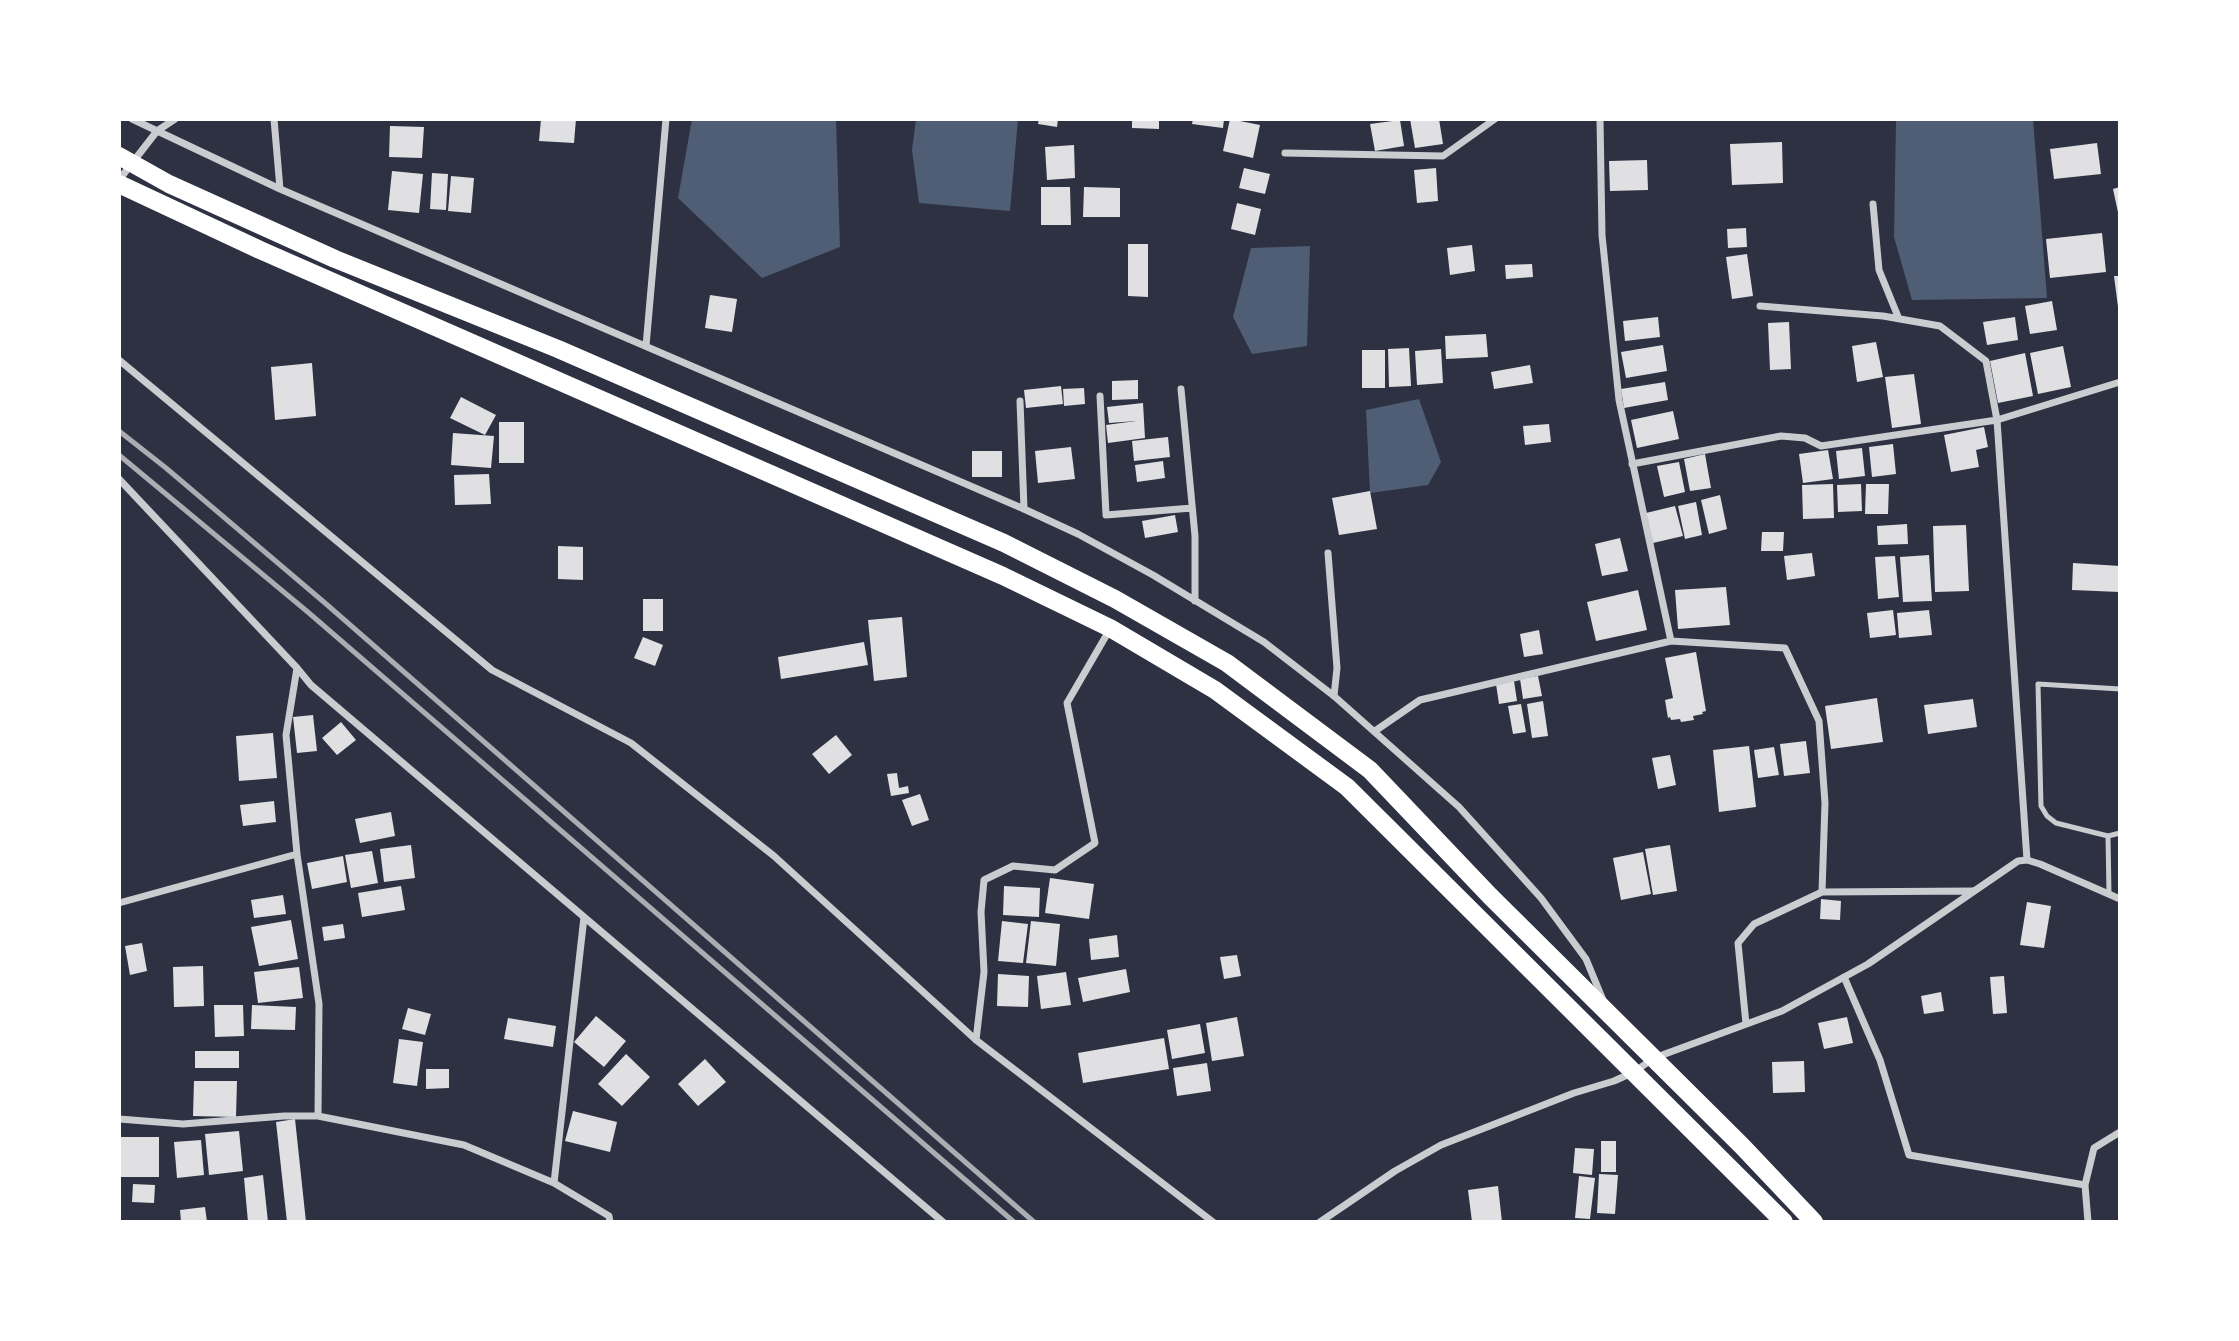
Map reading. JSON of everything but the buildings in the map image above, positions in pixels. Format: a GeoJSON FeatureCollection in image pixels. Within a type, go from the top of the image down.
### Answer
{"type":"FeatureCollection","features":[{"type":"Feature","properties":{"kind":"highway"},"geometry":{"type":"LineString","coordinates":[[126,159],[169,184],[335,259],[558,349],[1004,543],[1115,599],[1227,663],[1370,770],[1490,896],[1654,1058],[1814,1222]]}},
{"type":"Feature","properties":{"kind":"highway"},"geometry":{"type":"LineString","coordinates":[[119,182],[260,250],[990,570],[1110,628],[1216,690],[1347,787],[1784,1222]]}},
{"type":"Feature","properties":{"kind":"street"},"geometry":{"type":"LineString","coordinates":[[132,119],[280,188],[1024,509],[1078,534],[1264,642],[1334,696],[1459,807],[1541,898],[1586,959],[1608,1013]]}},
{"type":"Feature","properties":{"kind":"street"},"geometry":{"type":"LineString","coordinates":[[119,182],[126,159],[175,119]]}},
{"type":"Feature","properties":{"kind":"street"},"geometry":{"type":"LineString","coordinates":[[274,119],[280,188]]}},
{"type":"Feature","properties":{"kind":"street"},"geometry":{"type":"LineString","coordinates":[[646,346],[666,119]]}},
{"type":"Feature","properties":{"kind":"street"},"geometry":{"type":"LineString","coordinates":[[1285,153],[1443,156],[1495,119]]}},
{"type":"Feature","properties":{"kind":"street"},"geometry":{"type":"LineString","coordinates":[[1600,119],[1602,235],[1619,400],[1671,641]]}},
{"type":"Feature","properties":{"kind":"street"},"geometry":{"type":"LineString","coordinates":[[1873,204],[1879,270],[1899,319]]}},
{"type":"Feature","properties":{"kind":"street"},"geometry":{"type":"LineString","coordinates":[[1760,306],[1899,319],[1940,327],[1986,361],[1997,420],[2027,860]]}},
{"type":"Feature","properties":{"kind":"street"},"geometry":{"type":"LineString","coordinates":[[119,360],[492,670],[631,743],[774,856],[976,1040],[1213,1222]]}},
{"type":"Feature","properties":{"kind":"street"},"geometry":{"type":"LineString","coordinates":[[1632,464],[1781,436],[1804,438],[1821,446],[1997,420],[2120,382]]}},
{"type":"Feature","properties":{"kind":"street"},"geometry":{"type":"LineString","coordinates":[[1181,389],[1195,536],[1195,601]]}},
{"type":"Feature","properties":{"kind":"street"},"geometry":{"type":"LineString","coordinates":[[1100,396],[1106,515],[1192,508]]}},
{"type":"Feature","properties":{"kind":"street"},"geometry":{"type":"LineString","coordinates":[[1020,401],[1024,509]]}},
{"type":"Feature","properties":{"kind":"street"},"geometry":{"type":"LineString","coordinates":[[119,479],[311,685],[943,1222]]}},
{"type":"Feature","properties":{"kind":"street"},"geometry":{"type":"LineString","coordinates":[[1328,553],[1337,668],[1334,696]]}},
{"type":"Feature","properties":{"kind":"street"},"geometry":{"type":"LineString","coordinates":[[976,1040],[984,972],[981,912],[985,880],[1013,866],[1055,870],[1095,843],[1067,703],[1110,628]]}},
{"type":"Feature","properties":{"kind":"street"},"geometry":{"type":"LineString","coordinates":[[1375,731],[1420,700],[1671,641],[1785,648],[1819,721],[1825,803],[1822,892]]}},
{"type":"Feature","properties":{"kind":"street"},"geometry":{"type":"LineString","coordinates":[[297,668],[286,735],[297,854],[319,1004],[318,1116]]}},
{"type":"Feature","properties":{"kind":"street"},"geometry":{"type":"LineString","coordinates":[[119,903],[297,854]]}},
{"type":"Feature","properties":{"kind":"street"},"geometry":{"type":"LineString","coordinates":[[1320,1222],[1395,1171],[1441,1145],[1634,1072],[1654,1058],[1782,1011],[1868,964],[2018,861],[2027,860],[2120,899]]}},
{"type":"Feature","properties":{"kind":"street"},"geometry":{"type":"LineString","coordinates":[[1745,1024],[1738,943],[1754,923],[1822,892],[1974,891]]}},
{"type":"Feature","properties":{"kind":"street"},"geometry":{"type":"LineString","coordinates":[[554,1183],[584,917]]}},
{"type":"Feature","properties":{"kind":"street"},"geometry":{"type":"LineString","coordinates":[[1843,977],[1880,1060],[1909,1156],[2085,1185]]}},
{"type":"Feature","properties":{"kind":"street"},"geometry":{"type":"LineString","coordinates":[[119,1119],[183,1124],[318,1116],[464,1145],[554,1183],[609,1216],[610,1222]]}},
{"type":"Feature","properties":{"kind":"street"},"geometry":{"type":"LineString","coordinates":[[2088,1222],[2085,1185],[2094,1148],[2120,1132]]}},
{"type":"Feature","properties":{"kind":"lane"},"geometry":{"type":"LineString","coordinates":[[2120,689],[2038,684],[2041,806],[2047,816],[2056,823],[2108,836],[2120,833]]}},
{"type":"Feature","properties":{"kind":"lane"},"geometry":{"type":"LineString","coordinates":[[2108,836],[2109,894]]}},
{"type":"Feature","properties":{"kind":"water"},"geometry":{"type":"Polygon","coordinates":[[[692,119],[836,119],[840,247],[762,278],[678,198],[692,119]]]}},
{"type":"Feature","properties":{"kind":"water"},"geometry":{"type":"Polygon","coordinates":[[[916,119],[1018,119],[1010,211],[919,203],[912,150],[916,119]]]}},
{"type":"Feature","properties":{"kind":"water"},"geometry":{"type":"Polygon","coordinates":[[[1896,119],[2033,119],[2047,298],[1912,300],[1894,237],[1896,119]]]}},
{"type":"Feature","properties":{"kind":"water"},"geometry":{"type":"Polygon","coordinates":[[[1310,246],[1307,346],[1252,354],[1233,317],[1251,248],[1310,246]]]}},
{"type":"Feature","properties":{"kind":"water"},"geometry":{"type":"Polygon","coordinates":[[[1419,399],[1441,462],[1428,485],[1370,493],[1366,410],[1419,399]]]}},
{"type":"Feature","properties":{"kind":"railway"},"geometry":{"type":"LineString","coordinates":[[119,431],[325,603],[1034,1222]]}},
{"type":"Feature","properties":{"kind":"railway"},"geometry":{"type":"LineString","coordinates":[[119,455],[309,613],[1014,1222]]}}]}
